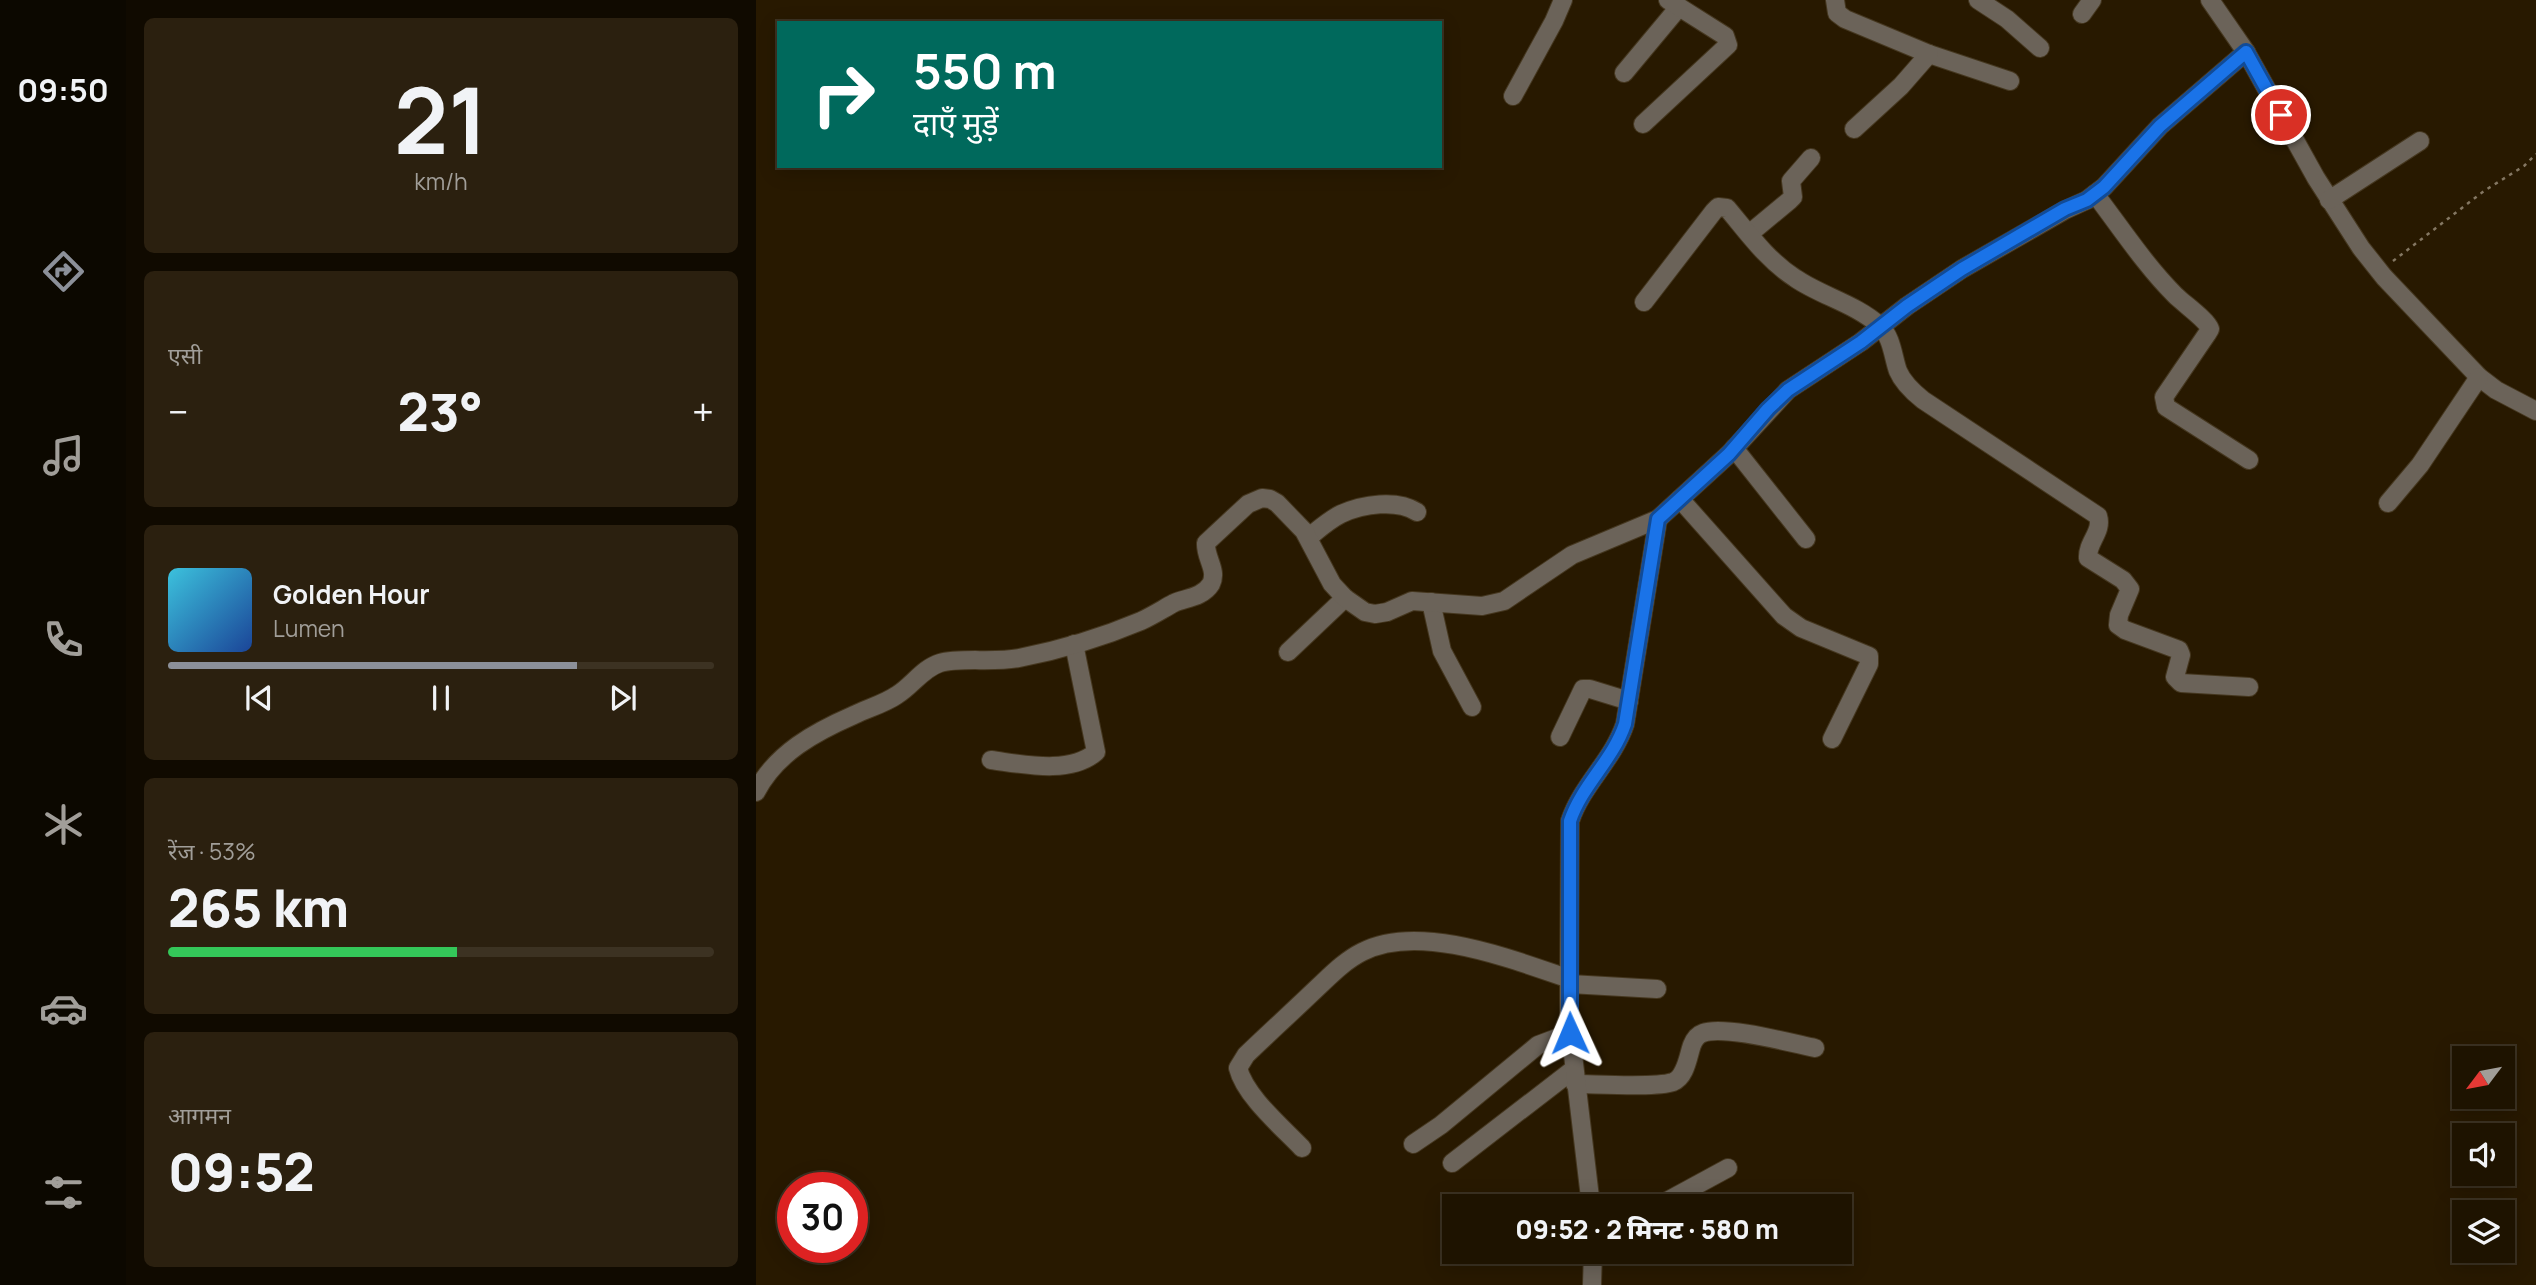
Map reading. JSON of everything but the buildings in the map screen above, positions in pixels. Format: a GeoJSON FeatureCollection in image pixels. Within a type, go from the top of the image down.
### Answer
{"type":"FeatureCollection","features":[{"type":"Feature","properties":{"kind":"street"},"geometry":{"type":"LineString","coordinates":[[1513,96],[1563,0]]}},
{"type":"Feature","properties":{"kind":"street"},"geometry":{"type":"LineString","coordinates":[[1835,0],[1835,8],[1841,16],[1929,54],[2010,81]]}},
{"type":"Feature","properties":{"kind":"street"},"geometry":{"type":"LineString","coordinates":[[1978,0],[2007,19],[2040,48]]}},
{"type":"Feature","properties":{"kind":"street"},"geometry":{"type":"LineString","coordinates":[[2210,0],[2246,52],[2329,200],[2380,272],[2479,377],[2496,390],[2536,411]]}},
{"type":"Feature","properties":{"kind":"street"},"geometry":{"type":"LineString","coordinates":[[1624,73],[1673,3],[1725,36],[1728,45],[1643,124]]}},
{"type":"Feature","properties":{"kind":"street"},"geometry":{"type":"LineString","coordinates":[[756,792],[776,761],[799,744],[899,694],[932,666],[1018,658],[1074,644],[1143,620],[1207,590],[1213,581],[1213,573],[1206,543],[1255,500],[1270,499],[1277,503],[1309,537],[1332,584],[1345,598],[1365,612],[1375,614],[1412,601],[1482,606],[1504,601],[1572,555],[1658,519],[1734,448],[1788,390],[1962,269],[2095,194],[2160,126],[2246,52]]}},
{"type":"Feature","properties":{"kind":"street"},"geometry":{"type":"LineString","coordinates":[[1854,129],[1901,86],[1929,54]]}},
{"type":"Feature","properties":{"kind":"street"},"geometry":{"type":"LineString","coordinates":[[2329,200],[2420,141]]}},
{"type":"Feature","properties":{"kind":"street"},"geometry":{"type":"LineString","coordinates":[[1749,234],[1793,197],[1791,181],[1811,158]]}},
{"type":"Feature","properties":{"kind":"street"},"geometry":{"type":"LineString","coordinates":[[2095,194],[2156,274],[2190,310],[2208,323],[2210,329],[2164,397],[2166,407],[2249,460]]}},
{"type":"Feature","properties":{"kind":"street"},"geometry":{"type":"LineString","coordinates":[[1644,302],[1718,207],[1727,208],[1779,266],[1796,279],[1860,312],[1881,327],[1891,345],[1899,373],[1915,393],[2098,516],[2099,529],[2088,549],[2088,558],[2123,580],[2130,589],[2119,615],[2118,625],[2179,650],[2181,654],[2175,677],[2181,683],[2249,687]]}},
{"type":"Feature","properties":{"kind":"street"},"geometry":{"type":"LineString","coordinates":[[2388,503],[2420,465],[2479,377]]}},
{"type":"Feature","properties":{"kind":"street"},"geometry":{"type":"LineString","coordinates":[[1734,448],[1806,539]]}},
{"type":"Feature","properties":{"kind":"street"},"geometry":{"type":"LineString","coordinates":[[1680,499],[1784,616],[1801,628],[1868,656],[1869,664],[1832,739]]}},
{"type":"Feature","properties":{"kind":"street"},"geometry":{"type":"LineString","coordinates":[[1309,537],[1330,521],[1354,509],[1399,504],[1417,512]]}},
{"type":"Feature","properties":{"kind":"street"},"geometry":{"type":"LineString","coordinates":[[1590,1194],[1570,1033],[1570,821],[1575,807],[1619,742],[1629,701],[1658,519]]}},
{"type":"Feature","properties":{"kind":"street"},"geometry":{"type":"LineString","coordinates":[[1288,652],[1345,598]]}},
{"type":"Feature","properties":{"kind":"street"},"geometry":{"type":"LineString","coordinates":[[1431,602],[1442,651],[1472,707]]}},
{"type":"Feature","properties":{"kind":"street"},"geometry":{"type":"LineString","coordinates":[[991,760],[1061,765],[1085,760],[1096,752],[1074,644]]}},
{"type":"Feature","properties":{"kind":"street"},"geometry":{"type":"LineString","coordinates":[[1560,737],[1583,689],[1629,701]]}},
{"type":"Feature","properties":{"kind":"street"},"geometry":{"type":"LineString","coordinates":[[1303,1148],[1260,1103],[1244,1082],[1238,1068],[1245,1055],[1341,966],[1375,946],[1399,942],[1440,943],[1475,948],[1570,982],[1657,989]]}},
{"type":"Feature","properties":{"kind":"street"},"geometry":{"type":"LineString","coordinates":[[1413,1144],[1441,1125],[1538,1045],[1570,1033]]}},
{"type":"Feature","properties":{"kind":"street"},"geometry":{"type":"LineString","coordinates":[[1452,1163],[1575,1076],[1654,1084],[1673,1082],[1680,1076],[1694,1041],[1700,1034],[1746,1034],[1815,1048]]}},
{"type":"Feature","properties":{"kind":"street"},"geometry":{"type":"LineString","coordinates":[[1680,1194],[1728,1168]]}},
{"type":"Feature","properties":{"kind":"street"},"geometry":{"type":"LineString","coordinates":[[1592,1285],[1593,1264]]}},
{"type":"Feature","properties":{"kind":"path"},"geometry":{"type":"LineString","coordinates":[[2380,272],[2484,191],[2524,166],[2536,154]]}},
{"type":"Feature","properties":{"kind":"route"},"geometry":{"type":"LineString","coordinates":[[1570,1033],[1570,821],[1575,807],[1619,742],[1625,724],[1658,519],[1729,454],[1788,390],[1861,342],[1907,306],[1962,269],[2065,209],[2087,200],[2104,187],[2160,126],[2246,52],[2281,115]]}}]}
